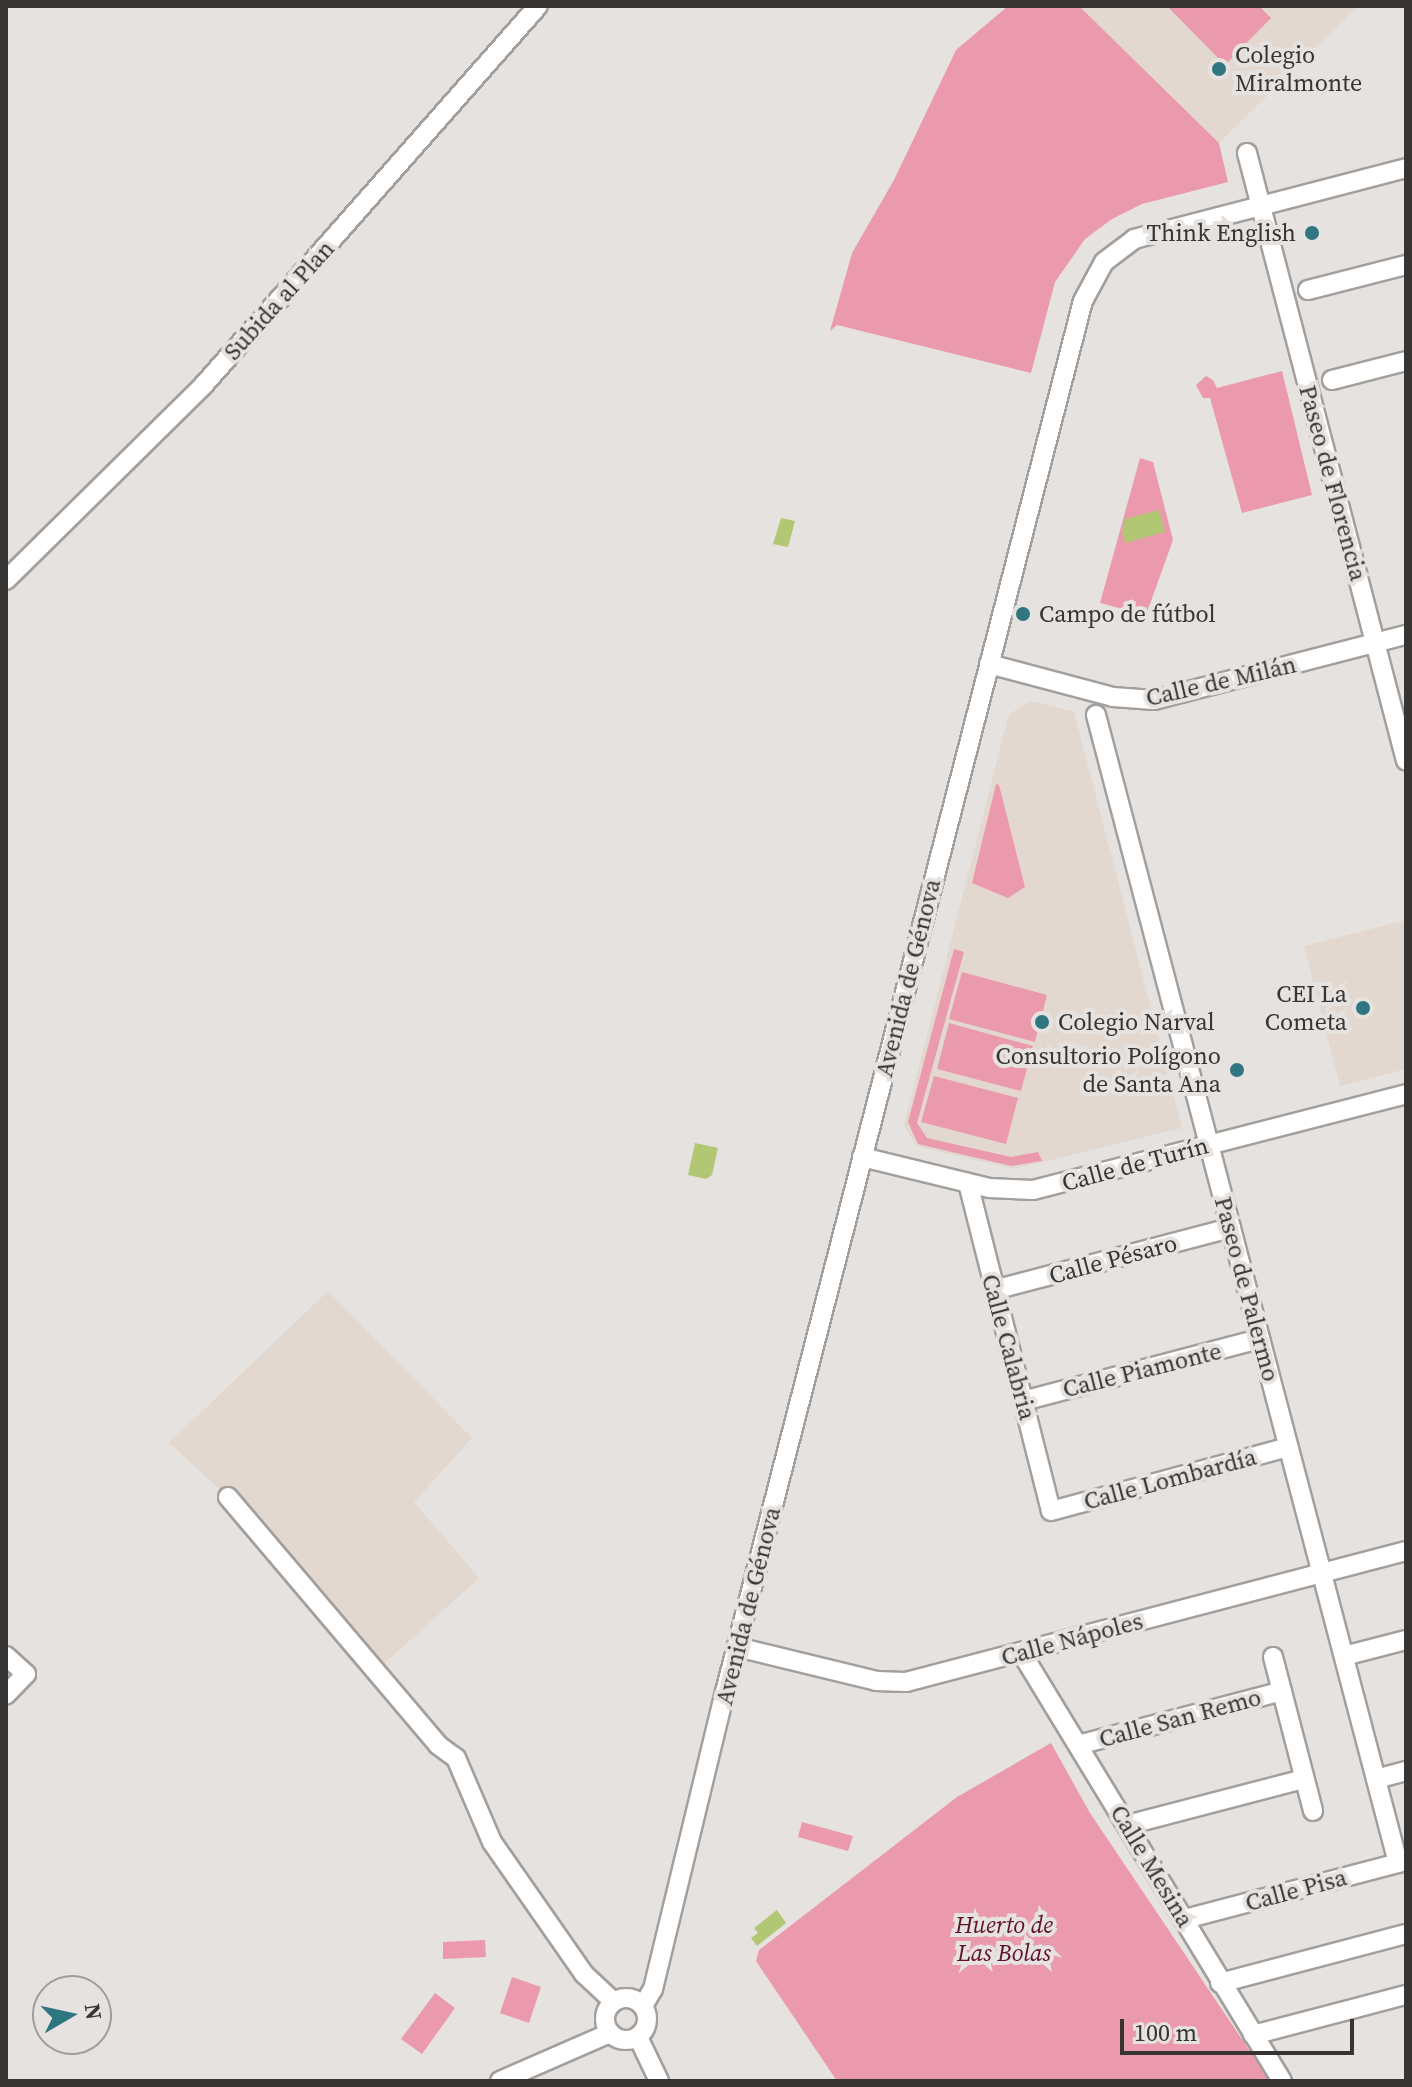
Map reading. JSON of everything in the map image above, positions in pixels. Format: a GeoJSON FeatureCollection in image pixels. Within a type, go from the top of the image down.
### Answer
{"type":"FeatureCollection","features":[{"type":"Feature","properties":{"kind":"street","name":"Subida al Plan"},"geometry":{"type":"LineString","coordinates":[[6,580],[201,388],[538,6]]}},
{"type":"Feature","properties":{"kind":"street","name":"Paseo de Florencia"},"geometry":{"type":"LineString","coordinates":[[1247,153],[1406,761]]}},
{"type":"Feature","properties":{"kind":"street","name":"Avenida de Génova"},"geometry":{"type":"LineString","coordinates":[[643,2006],[655,1982],[737,1647],[1074,328],[1095,276],[1111,255],[1134,239],[1406,168]]}},
{"type":"Feature","properties":{"kind":"street"},"geometry":{"type":"LineString","coordinates":[[1308,290],[1406,265]]}},
{"type":"Feature","properties":{"kind":"street"},"geometry":{"type":"LineString","coordinates":[[1332,380],[1406,361]]}},
{"type":"Feature","properties":{"kind":"street","name":"Calle de Milán"},"geometry":{"type":"LineString","coordinates":[[989,664],[1140,701],[1183,694],[1406,635]]}},
{"type":"Feature","properties":{"kind":"street","name":"Paseo de Palermo"},"geometry":{"type":"LineString","coordinates":[[1096,715],[1376,1779],[1402,1862]]}},
{"type":"Feature","properties":{"kind":"street","name":"Calle de Turín"},"geometry":{"type":"LineString","coordinates":[[862,1157],[1003,1191],[1033,1190],[1406,1094]]}},
{"type":"Feature","properties":{"kind":"street","name":"Calle Calabria"},"geometry":{"type":"LineString","coordinates":[[968,1183],[1051,1511]]}},
{"type":"Feature","properties":{"kind":"street","name":"Calle Pésaro"},"geometry":{"type":"LineString","coordinates":[[994,1290],[1231,1228]]}},
{"type":"Feature","properties":{"kind":"street","name":"Calle Piamonte"},"geometry":{"type":"LineString","coordinates":[[1023,1401],[1260,1339]]}},
{"type":"Feature","properties":{"kind":"street","name":"Calle Lombardía"},"geometry":{"type":"LineString","coordinates":[[1051,1511],[1289,1447]]}},
{"type":"Feature","properties":{"kind":"street"},"geometry":{"type":"LineString","coordinates":[[228,1497],[438,1745],[456,1758],[492,1842],[584,1974],[614,2002]]}},
{"type":"Feature","properties":{"kind":"street","name":"Calle Nápoles"},"geometry":{"type":"LineString","coordinates":[[737,1647],[867,1679],[896,1683],[1406,1551]]}},
{"type":"Feature","properties":{"kind":"street"},"geometry":{"type":"LineString","coordinates":[[1344,1656],[1406,1640]]}},
{"type":"Feature","properties":{"kind":"street","name":"Calle Mesina"},"geometry":{"type":"LineString","coordinates":[[1021,1652],[1282,2081]]}},
{"type":"Feature","properties":{"kind":"street"},"geometry":{"type":"LineString","coordinates":[[6,1656],[26,1674],[6,1695]]}},
{"type":"Feature","properties":{"kind":"street","name":"Calle San Remo"},"geometry":{"type":"LineString","coordinates":[[1273,1657],[1313,1811]]}},
{"type":"Feature","properties":{"kind":"street","name":"Calle San Remo"},"geometry":{"type":"LineString","coordinates":[[1078,1745],[1282,1691]]}},
{"type":"Feature","properties":{"kind":"street"},"geometry":{"type":"LineString","coordinates":[[1376,1779],[1406,1771]]}},
{"type":"Feature","properties":{"kind":"street"},"geometry":{"type":"LineString","coordinates":[[1127,1825],[1304,1779]]}},
{"type":"Feature","properties":{"kind":"street","name":"Calle Pisa"},"geometry":{"type":"LineString","coordinates":[[1185,1919],[1402,1862]]}},
{"type":"Feature","properties":{"kind":"street"},"geometry":{"type":"LineString","coordinates":[[1220,1983],[1406,1934]]}},
{"type":"Feature","properties":{"kind":"street"},"geometry":{"type":"LineString","coordinates":[[1253,2035],[1406,1995]]}},
{"type":"Feature","properties":{"kind":"street"},"geometry":{"type":"LineString","coordinates":[[632,1999],[643,2006],[648,2023],[638,2037],[623,2041],[610,2033],[605,2016],[614,2002],[632,1999]]}},
{"type":"Feature","properties":{"kind":"street"},"geometry":{"type":"LineString","coordinates":[[500,2081],[610,2033]]}},
{"type":"Feature","properties":{"kind":"street"},"geometry":{"type":"LineString","coordinates":[[638,2037],[659,2081]]}},
{"type":"Feature","properties":{"kind":"shaded area","name":"Colegio Miralmonte"},"geometry":{"type":"Polygon","coordinates":[[[1079,6],[1358,6],[1219,143],[1079,6]]]}},
{"type":"Feature","properties":{"kind":"shaded area"},"geometry":{"type":"Polygon","coordinates":[[[1159,510],[1165,532],[1125,543],[1122,532],[1125,519],[1159,510]]]}},
{"type":"Feature","properties":{"kind":"shaded area"},"geometry":{"type":"Polygon","coordinates":[[[781,518],[795,521],[788,547],[773,544],[781,518]]]}},
{"type":"Feature","properties":{"kind":"shaded area","name":"Colegio Narval"},"geometry":{"type":"Polygon","coordinates":[[[1031,701],[1074,712],[1182,1128],[1014,1169],[916,1146],[904,1125],[1009,714],[1031,701]]]}},
{"type":"Feature","properties":{"kind":"shaded area","name":"CEI La Cometa"},"geometry":{"type":"Polygon","coordinates":[[[1406,920],[1406,1069],[1340,1086],[1304,946],[1406,920]]]}},
{"type":"Feature","properties":{"kind":"shaded area"},"geometry":{"type":"Polygon","coordinates":[[[695,1143],[718,1148],[712,1175],[706,1179],[688,1175],[695,1143]]]}},
{"type":"Feature","properties":{"kind":"shaded area"},"geometry":{"type":"Polygon","coordinates":[[[328,1291],[472,1438],[414,1502],[479,1578],[375,1672],[228,1497],[169,1443],[328,1291]]]}},
{"type":"Feature","properties":{"kind":"shaded area"},"geometry":{"type":"Polygon","coordinates":[[[777,1910],[786,1923],[757,1946],[751,1938],[758,1933],[754,1928],[777,1910]]]}},
{"type":"Feature","properties":{"kind":"green space"},"geometry":{"type":"Polygon","coordinates":[[[1008,6],[1079,6],[1219,143],[1228,182],[1142,204],[1112,219],[1085,239],[1055,282],[1031,373],[837,325],[830,331],[852,253],[894,180],[956,50],[1008,6]]]}},
{"type":"Feature","properties":{"kind":"green space"},"geometry":{"type":"Polygon","coordinates":[[[1167,6],[1259,6],[1271,18],[1225,65],[1167,6]]]}},
{"type":"Feature","properties":{"kind":"green space"},"geometry":{"type":"Polygon","coordinates":[[[1282,371],[1312,495],[1242,513],[1210,398],[1203,398],[1196,385],[1206,376],[1213,380],[1217,388],[1282,371]]]}},
{"type":"Feature","properties":{"kind":"green space"},"geometry":{"type":"Polygon","coordinates":[[[1140,458],[1153,462],[1173,540],[1146,615],[1100,603],[1140,458]]]}},
{"type":"Feature","properties":{"kind":"green space"},"geometry":{"type":"Polygon","coordinates":[[[996,784],[999,785],[1025,887],[1008,898],[972,883],[996,784]]]}},
{"type":"Feature","properties":{"kind":"green space"},"geometry":{"type":"Polygon","coordinates":[[[954,949],[964,952],[917,1123],[927,1138],[1011,1157],[1038,1152],[1042,1161],[1011,1166],[918,1144],[908,1122],[954,949]]]}},
{"type":"Feature","properties":{"kind":"green space"},"geometry":{"type":"Polygon","coordinates":[[[962,972],[1047,995],[1035,1042],[949,1019],[962,972]]]}},
{"type":"Feature","properties":{"kind":"green space"},"geometry":{"type":"Polygon","coordinates":[[[949,1023],[1033,1046],[1021,1091],[937,1069],[949,1023]]]}},
{"type":"Feature","properties":{"kind":"green space"},"geometry":{"type":"Polygon","coordinates":[[[934,1076],[1018,1098],[1006,1144],[921,1122],[934,1076]]]}},
{"type":"Feature","properties":{"kind":"green space","name":"Huerto de Las Bolas"},"geometry":{"type":"Polygon","coordinates":[[[1051,1743],[1090,1813],[1270,2081],[837,2081],[756,1961],[759,1950],[957,1797],[1051,1743]]]}},
{"type":"Feature","properties":{"kind":"green space"},"geometry":{"type":"Polygon","coordinates":[[[802,1822],[853,1836],[848,1851],[798,1837],[802,1822]]]}},
{"type":"Feature","properties":{"kind":"green space"},"geometry":{"type":"Polygon","coordinates":[[[485,1940],[486,1957],[443,1959],[443,1942],[485,1940]]]}},
{"type":"Feature","properties":{"kind":"green space"},"geometry":{"type":"Polygon","coordinates":[[[512,1977],[541,1987],[529,2023],[500,2013],[512,1977]]]}},
{"type":"Feature","properties":{"kind":"green space"},"geometry":{"type":"Polygon","coordinates":[[[435,1993],[455,2008],[422,2054],[401,2039],[435,1993]]]}},
{"type":"Feature","properties":{"kind":"place","name":"Colegio Miralmonte"},"geometry":{"type":"Point","coordinates":[1219,69]}},
{"type":"Feature","properties":{"kind":"place","name":"Think English"},"geometry":{"type":"Point","coordinates":[1312,233]}},
{"type":"Feature","properties":{"kind":"place","name":"Campo de fútbol"},"geometry":{"type":"Point","coordinates":[1023,614]}},
{"type":"Feature","properties":{"kind":"place","name":"CEI La Cometa"},"geometry":{"type":"Point","coordinates":[1363,1008]}},
{"type":"Feature","properties":{"kind":"place","name":"Colegio Narval"},"geometry":{"type":"Point","coordinates":[1042,1022]}},
{"type":"Feature","properties":{"kind":"place","name":"Consultorio Polígono de Santa Ana"},"geometry":{"type":"Point","coordinates":[1237,1070]}}]}
